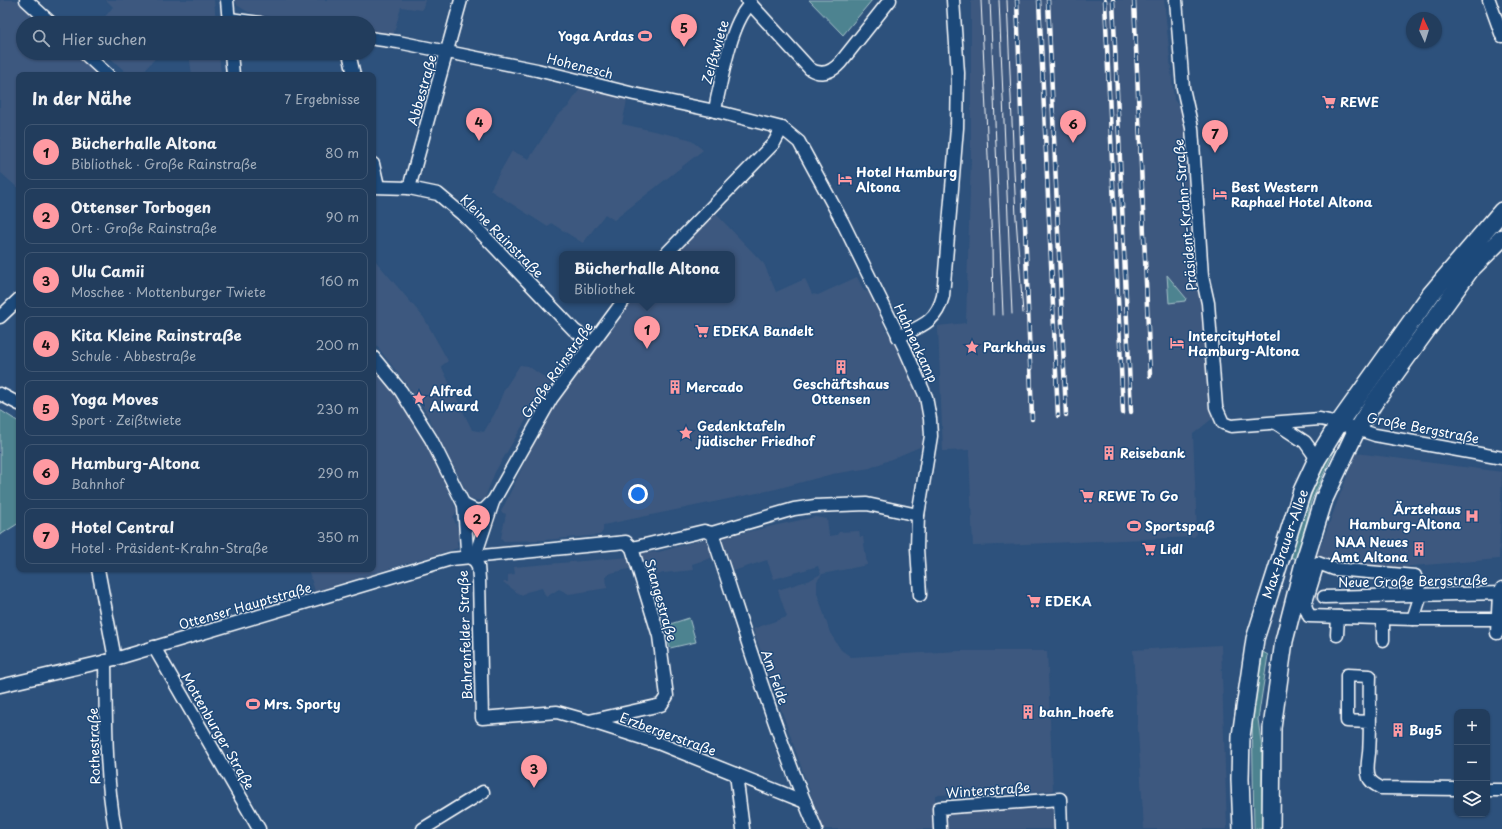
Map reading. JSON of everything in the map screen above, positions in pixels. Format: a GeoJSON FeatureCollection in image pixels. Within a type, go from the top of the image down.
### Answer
{"type":"FeatureCollection","features":[{"type":"Feature","properties":{"kind":"main road","name":"Max-Brauer-Allee"},"geometry":{"type":"LineString","coordinates":[[1242,829],[1240,779],[1241,736],[1255,639],[1295,509],[1317,459],[1339,423],[1431,294],[1502,211]]}},
{"type":"Feature","properties":{"kind":"main road","name":"Max-Brauer-Allee"},"geometry":{"type":"LineString","coordinates":[[1271,829],[1272,728],[1287,624],[1320,509],[1356,429],[1470,270],[1501,240]]}},
{"type":"Feature","properties":{"kind":"main road","name":"Max-Brauer-Allee"},"geometry":{"type":"LineString","coordinates":[[1394,376],[1394,364],[1432,308],[1431,294]]}},
{"type":"Feature","properties":{"kind":"street"},"geometry":{"type":"LineString","coordinates":[[26,0],[43,16]]}},
{"type":"Feature","properties":{"kind":"street"},"geometry":{"type":"LineString","coordinates":[[227,0],[229,16]]}},
{"type":"Feature","properties":{"kind":"street","name":"Abbestraße"},"geometry":{"type":"LineString","coordinates":[[409,188],[461,0]]}},
{"type":"Feature","properties":{"kind":"street"},"geometry":{"type":"LineString","coordinates":[[749,2],[810,69],[823,73],[832,71],[840,63],[890,0]]}},
{"type":"Feature","properties":{"kind":"street"},"geometry":{"type":"LineString","coordinates":[[898,337],[930,321],[939,310],[943,296],[957,128],[958,73],[953,0]]}},
{"type":"Feature","properties":{"kind":"street","name":"Präsident-Krahn-Straße"},"geometry":{"type":"LineString","coordinates":[[1176,0],[1183,88],[1192,128],[1202,276],[1208,303],[1216,407],[1220,419],[1227,425]]}},
{"type":"Feature","properties":{"kind":"street"},"geometry":{"type":"LineString","coordinates":[[1489,0],[1502,36]]}},
{"type":"Feature","properties":{"kind":"street","name":"Zeißtwiete"},"geometry":{"type":"LineString","coordinates":[[715,111],[737,22],[749,2]]}},
{"type":"Feature","properties":{"kind":"street","name":"Hohenesch"},"geometry":{"type":"LineString","coordinates":[[376,39],[398,42],[544,72],[634,94],[715,111],[782,128]]}},
{"type":"Feature","properties":{"kind":"street"},"geometry":{"type":"LineString","coordinates":[[92,60],[105,72]]}},
{"type":"Feature","properties":{"kind":"street"},"geometry":{"type":"LineString","coordinates":[[232,60],[233,72]]}},
{"type":"Feature","properties":{"kind":"street"},"geometry":{"type":"LineString","coordinates":[[351,60],[353,72]]}},
{"type":"Feature","properties":{"kind":"street"},"geometry":{"type":"LineString","coordinates":[[669,251],[774,143],[782,128]]}},
{"type":"Feature","properties":{"kind":"street","name":"Hahnenkamp"},"geometry":{"type":"LineString","coordinates":[[782,128],[799,142],[842,221],[923,390],[930,419],[930,446],[918,515],[917,548],[920,595]]}},
{"type":"Feature","properties":{"kind":"street","name":"Kleine Rainstraße"},"geometry":{"type":"LineString","coordinates":[[376,187],[409,188],[438,194],[452,204],[574,330],[592,344]]}},
{"type":"Feature","properties":{"kind":"street"},"geometry":{"type":"LineString","coordinates":[[1488,227],[1501,240]]}},
{"type":"Feature","properties":{"kind":"street"},"geometry":{"type":"LineString","coordinates":[[0,318],[16,302]]}},
{"type":"Feature","properties":{"kind":"street","name":"Große Rainstraße"},"geometry":{"type":"LineString","coordinates":[[471,558],[476,553],[494,500],[551,399],[622,303]]}},
{"type":"Feature","properties":{"kind":"street","name":"Bahrenfelder Straße"},"geometry":{"type":"LineString","coordinates":[[376,360],[401,391],[431,439],[464,505],[467,550],[471,558],[476,561],[478,566],[482,718],[556,712],[589,720]]}},
{"type":"Feature","properties":{"kind":"street"},"geometry":{"type":"LineString","coordinates":[[0,394],[16,402]]}},
{"type":"Feature","properties":{"kind":"street","name":"Große Bergstraße"},"geometry":{"type":"LineString","coordinates":[[1227,425],[1320,419],[1339,423],[1375,435],[1502,458]]}},
{"type":"Feature","properties":{"kind":"street"},"geometry":{"type":"LineString","coordinates":[[1276,423],[1305,442],[1317,459]]}},
{"type":"Feature","properties":{"kind":"street","name":"Große Rainstraße"},"geometry":{"type":"LineString","coordinates":[[464,505],[476,511],[484,510],[494,500]]}},
{"type":"Feature","properties":{"kind":"street","name":"Ottenser Hauptstraße"},"geometry":{"type":"LineString","coordinates":[[0,686],[110,660],[451,559],[626,542],[632,548],[704,531],[712,533],[794,509],[815,506],[867,504],[918,515]]}},
{"type":"Feature","properties":{"kind":"street","name":"Am Felde"},"geometry":{"type":"LineString","coordinates":[[712,533],[756,664],[816,829]]}},
{"type":"Feature","properties":{"kind":"street","name":"Stangestraße"},"geometry":{"type":"LineString","coordinates":[[632,548],[659,636],[667,696],[661,705]]}},
{"type":"Feature","properties":{"kind":"street"},"geometry":{"type":"LineString","coordinates":[[1413,619],[1421,595],[1415,576],[1334,569],[1318,562],[1306,605],[1309,616],[1413,619],[1498,619]]}},
{"type":"Feature","properties":{"kind":"street","name":"Rothestraße"},"geometry":{"type":"LineString","coordinates":[[98,572],[110,660],[107,763],[111,806],[115,829]]}},
{"type":"Feature","properties":{"kind":"street"},"geometry":{"type":"LineString","coordinates":[[1497,633],[1501,592]]}},
{"type":"Feature","properties":{"kind":"street","name":"Neue Große Bergstraße"},"geometry":{"type":"LineString","coordinates":[[1324,597],[1501,592]]}},
{"type":"Feature","properties":{"kind":"street"},"geometry":{"type":"LineString","coordinates":[[1337,635],[1338,617]]}},
{"type":"Feature","properties":{"kind":"street"},"geometry":{"type":"LineString","coordinates":[[1383,618],[1383,640]]}},
{"type":"Feature","properties":{"kind":"street","name":"Mottenburger Straße"},"geometry":{"type":"LineString","coordinates":[[154,647],[259,829]]}},
{"type":"Feature","properties":{"kind":"street","name":"Erzbergerstraße"},"geometry":{"type":"LineString","coordinates":[[589,720],[661,705]]}},
{"type":"Feature","properties":{"kind":"street","name":"Erzbergerstraße"},"geometry":{"type":"LineString","coordinates":[[589,720],[658,743],[805,802]]}},
{"type":"Feature","properties":{"kind":"street"},"geometry":{"type":"LineString","coordinates":[[1369,722],[1368,772],[1369,777],[1374,784],[1381,788],[1454,789]]}},
{"type":"Feature","properties":{"kind":"street"},"geometry":{"type":"LineString","coordinates":[[736,774],[743,829]]}},
{"type":"Feature","properties":{"kind":"street"},"geometry":{"type":"LineString","coordinates":[[1490,790],[1502,790]]}},
{"type":"Feature","properties":{"kind":"street"},"geometry":{"type":"LineString","coordinates":[[423,829],[483,792]]}},
{"type":"Feature","properties":{"kind":"street","name":"Winterstraße"},"geometry":{"type":"LineString","coordinates":[[940,829],[940,808],[1060,799],[1061,829]]}},
{"type":"Feature","properties":{"kind":"shaded area"},"geometry":{"type":"Polygon","coordinates":[[[0,0],[16,0],[34,16],[16,16],[16,60],[84,60],[98,72],[16,72],[16,186],[0,172],[0,0]]]}},
{"type":"Feature","properties":{"kind":"shaded area"},"geometry":{"type":"Polygon","coordinates":[[[106,0],[214,0],[215,16],[106,16],[113,7],[106,0]]]}},
{"type":"Feature","properties":{"kind":"shaded area"},"geometry":{"type":"Polygon","coordinates":[[[235,0],[425,0],[422,10],[401,7],[393,36],[376,33],[376,16],[264,16],[248,12],[237,5],[235,0]]]}},
{"type":"Feature","properties":{"kind":"shaded area"},"geometry":{"type":"Polygon","coordinates":[[[971,0],[1164,0],[1174,100],[1181,108],[1186,119],[1205,312],[1213,418],[1193,434],[1197,534],[1194,537],[973,546],[969,450],[943,451],[938,326],[966,323],[971,159],[971,0]]]}},
{"type":"Feature","properties":{"kind":"shaded area"},"geometry":{"type":"Polygon","coordinates":[[[113,60],[154,60],[143,72],[126,72],[113,60]]]}},
{"type":"Feature","properties":{"kind":"shaded area"},"geometry":{"type":"Polygon","coordinates":[[[190,60],[220,60],[221,72],[192,72],[190,60]]]}},
{"type":"Feature","properties":{"kind":"shaded area"},"geometry":{"type":"Polygon","coordinates":[[[581,87],[628,96],[622,124],[689,139],[703,150],[614,220],[605,214],[583,243],[551,223],[548,227],[490,190],[512,151],[529,159],[557,116],[568,107],[581,87]]]}},
{"type":"Feature","properties":{"kind":"shaded area"},"geometry":{"type":"Polygon","coordinates":[[[715,213],[764,264],[776,292],[805,279],[812,294],[818,295],[857,277],[864,291],[869,292],[887,332],[899,349],[917,392],[923,421],[922,446],[870,468],[832,474],[776,489],[603,525],[603,531],[600,535],[544,540],[504,541],[501,538],[506,514],[501,512],[542,426],[571,382],[620,315],[631,303],[735,303],[735,251],[679,251],[715,213]]]}},
{"type":"Feature","properties":{"kind":"shaded area"},"geometry":{"type":"Polygon","coordinates":[[[376,262],[424,318],[448,361],[441,366],[472,430],[484,432],[495,413],[504,390],[520,365],[528,366],[551,382],[533,408],[495,472],[484,500],[471,500],[421,403],[376,345],[376,262]]]}},
{"type":"Feature","properties":{"kind":"shaded area"},"geometry":{"type":"Polygon","coordinates":[[[376,369],[410,414],[433,458],[457,511],[453,517],[460,535],[457,542],[458,548],[315,591],[309,572],[376,572],[376,369]]]}},
{"type":"Feature","properties":{"kind":"shaded area"},"geometry":{"type":"Polygon","coordinates":[[[1356,453],[1502,472],[1499,559],[1362,570],[1316,558],[1356,453]]]}},
{"type":"Feature","properties":{"kind":"shaded area"},"geometry":{"type":"Polygon","coordinates":[[[815,517],[827,519],[829,536],[837,535],[839,532],[859,531],[860,537],[863,537],[867,565],[822,574],[817,581],[817,593],[830,633],[841,650],[851,657],[960,651],[1047,651],[1053,791],[935,795],[935,829],[823,829],[753,629],[787,617],[778,590],[810,580],[821,574],[818,566],[774,579],[767,560],[733,571],[721,536],[815,517]]]}},
{"type":"Feature","properties":{"kind":"shaded area"},"geometry":{"type":"Polygon","coordinates":[[[708,538],[714,557],[692,564],[693,570],[663,573],[646,579],[638,553],[659,552],[708,538]]]}},
{"type":"Feature","properties":{"kind":"shaded area"},"geometry":{"type":"Polygon","coordinates":[[[630,557],[633,568],[611,573],[606,576],[607,588],[569,594],[559,589],[546,597],[542,588],[526,592],[522,596],[503,582],[508,582],[508,575],[515,574],[514,567],[630,557]]]}},
{"type":"Feature","properties":{"kind":"shaded area"},"geometry":{"type":"Polygon","coordinates":[[[1221,645],[1227,829],[1144,829],[1133,650],[1221,645]]]}},
{"type":"Feature","properties":{"kind":"shaded area"},"geometry":{"type":"Polygon","coordinates":[[[1049,800],[1054,806],[1055,829],[945,829],[944,808],[1049,800]]]}},
{"type":"Feature","properties":{"kind":"green space"},"geometry":{"type":"Polygon","coordinates":[[[809,0],[872,0],[843,35],[809,0]]]}},
{"type":"Feature","properties":{"kind":"green space"},"geometry":{"type":"Polygon","coordinates":[[[1167,275],[1186,298],[1185,301],[1169,303],[1167,275]]]}},
{"type":"Feature","properties":{"kind":"green space"},"geometry":{"type":"Polygon","coordinates":[[[0,410],[16,420],[16,525],[0,535],[0,410]]]}},
{"type":"Feature","properties":{"kind":"green space"},"geometry":{"type":"Polygon","coordinates":[[[1333,448],[1335,449],[1311,502],[1298,559],[1289,557],[1314,487],[1333,448]]]}},
{"type":"Feature","properties":{"kind":"green space"},"geometry":{"type":"Polygon","coordinates":[[[689,618],[696,642],[670,648],[664,626],[689,618]]]}},
{"type":"Feature","properties":{"kind":"green space"},"geometry":{"type":"Polygon","coordinates":[[[1263,652],[1268,655],[1258,719],[1262,749],[1262,829],[1254,829],[1252,711],[1263,652]]]}},
{"type":"Feature","properties":{"kind":"tram line"},"geometry":{"type":"LineString","coordinates":[[981,0],[992,245],[993,315]]}},
{"type":"Feature","properties":{"kind":"tram line"},"geometry":{"type":"LineString","coordinates":[[990,0],[1003,315]]}},
{"type":"Feature","properties":{"kind":"tram line"},"geometry":{"type":"LineString","coordinates":[[999,0],[1012,314]]}},
{"type":"Feature","properties":{"kind":"tram line"},"geometry":{"type":"LineString","coordinates":[[1007,0],[1016,218],[1023,313]]}},
{"type":"Feature","properties":{"kind":"railway"},"geometry":{"type":"LineString","coordinates":[[1017,0],[1032,419]]}},
{"type":"Feature","properties":{"kind":"railway"},"geometry":{"type":"LineString","coordinates":[[1039,0],[1058,416]]}},
{"type":"Feature","properties":{"kind":"railway"},"geometry":{"type":"LineString","coordinates":[[1048,0],[1066,415]]}},
{"type":"Feature","properties":{"kind":"railway"},"geometry":{"type":"LineString","coordinates":[[1105,0],[1123,413]]}},
{"type":"Feature","properties":{"kind":"railway"},"geometry":{"type":"LineString","coordinates":[[1113,0],[1131,412]]}},
{"type":"Feature","properties":{"kind":"railway"},"geometry":{"type":"LineString","coordinates":[[1134,0],[1150,376]]}},
{"type":"Feature","properties":{"kind":"place","name":"Yoga Ardas"},"geometry":{"type":"Point","coordinates":[645,36]}},
{"type":"Feature","properties":{"kind":"place","name":"Yoga Moves"},"geometry":{"type":"Point","coordinates":[684,47]}},
{"type":"Feature","properties":{"kind":"place","name":"REWE"},"geometry":{"type":"Point","coordinates":[1329,102]}},
{"type":"Feature","properties":{"kind":"place","name":"Kita Kleine Rainstraße"},"geometry":{"type":"Point","coordinates":[479,141]}},
{"type":"Feature","properties":{"kind":"place","name":"Hamburg-Altona"},"geometry":{"type":"Point","coordinates":[1073,143]}},
{"type":"Feature","properties":{"kind":"place","name":"Hotel Central"},"geometry":{"type":"Point","coordinates":[1215,153]}},
{"type":"Feature","properties":{"kind":"place","name":"Hotel Hamburg Altona"},"geometry":{"type":"Point","coordinates":[845,179]}},
{"type":"Feature","properties":{"kind":"place","name":"Best Western Raphael Hotel Altona"},"geometry":{"type":"Point","coordinates":[1220,194]}},
{"type":"Feature","properties":{"kind":"place","name":"EDEKA Bandelt"},"geometry":{"type":"Point","coordinates":[702,331]}},
{"type":"Feature","properties":{"kind":"place","name":"IntercityHotel Hamburg-Altona"},"geometry":{"type":"Point","coordinates":[1177,343]}},
{"type":"Feature","properties":{"kind":"place","name":"Parkhaus"},"geometry":{"type":"Point","coordinates":[972,347]}},
{"type":"Feature","properties":{"kind":"place","name":"Bücherhalle Altona"},"geometry":{"type":"Point","coordinates":[647,349]}},
{"type":"Feature","properties":{"kind":"place","name":"Geschäftshaus Ottensen"},"geometry":{"type":"Point","coordinates":[841,367]}},
{"type":"Feature","properties":{"kind":"place","name":"Mercado"},"geometry":{"type":"Point","coordinates":[675,387]}},
{"type":"Feature","properties":{"kind":"place","name":"Alfred Alward"},"geometry":{"type":"Point","coordinates":[419,398]}},
{"type":"Feature","properties":{"kind":"place","name":"Gedenktafeln jüdischer Friedhof"},"geometry":{"type":"Point","coordinates":[686,433]}},
{"type":"Feature","properties":{"kind":"place","name":"Reisebank"},"geometry":{"type":"Point","coordinates":[1109,453]}},
{"type":"Feature","properties":{"kind":"place","name":"REWE To Go"},"geometry":{"type":"Point","coordinates":[1087,496]}},
{"type":"Feature","properties":{"kind":"place","name":"Ärztehaus Hamburg-Altona"},"geometry":{"type":"Point","coordinates":[1472,516]}},
{"type":"Feature","properties":{"kind":"place","name":"Sportspaß"},"geometry":{"type":"Point","coordinates":[1134,526]}},
{"type":"Feature","properties":{"kind":"place","name":"Ottenser Torbogen"},"geometry":{"type":"Point","coordinates":[477,538]}},
{"type":"Feature","properties":{"kind":"place","name":"Lidl"},"geometry":{"type":"Point","coordinates":[1149,549]}},
{"type":"Feature","properties":{"kind":"place","name":"NAA Neues Amt Altona"},"geometry":{"type":"Point","coordinates":[1419,549]}},
{"type":"Feature","properties":{"kind":"place","name":"EDEKA"},"geometry":{"type":"Point","coordinates":[1034,601]}},
{"type":"Feature","properties":{"kind":"place","name":"Mrs. Sporty"},"geometry":{"type":"Point","coordinates":[253,704]}},
{"type":"Feature","properties":{"kind":"place","name":"bahn_hoefe"},"geometry":{"type":"Point","coordinates":[1028,712]}},
{"type":"Feature","properties":{"kind":"place","name":"Bug5"},"geometry":{"type":"Point","coordinates":[1398,730]}},
{"type":"Feature","properties":{"kind":"place","name":"Ulu Camii"},"geometry":{"type":"Point","coordinates":[534,788]}}]}
